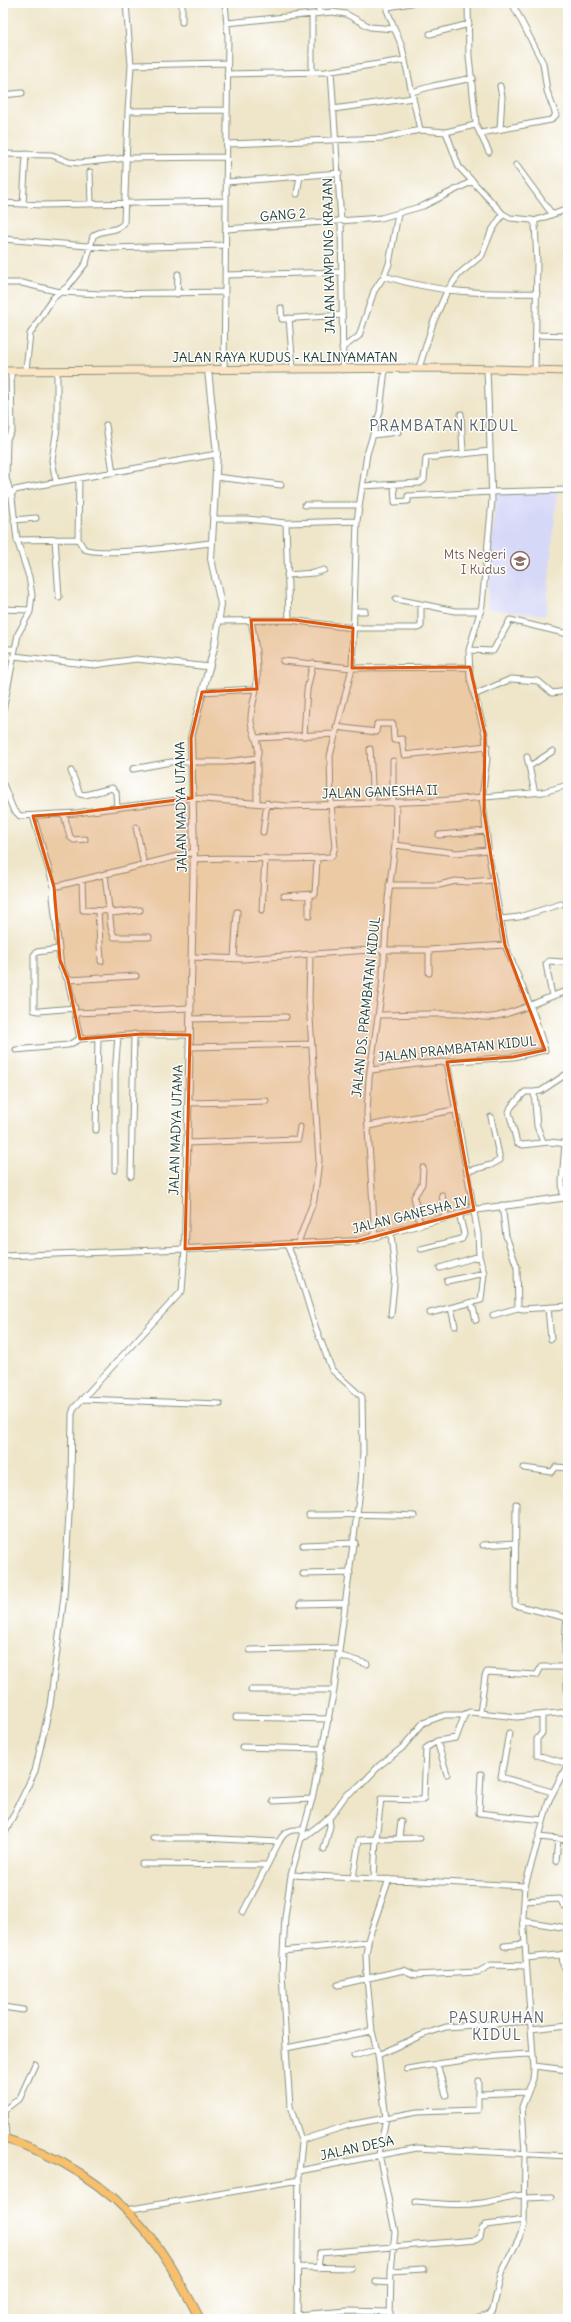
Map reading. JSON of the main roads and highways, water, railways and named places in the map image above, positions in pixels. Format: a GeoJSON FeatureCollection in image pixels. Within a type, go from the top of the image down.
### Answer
{"type":"FeatureCollection","features":[{"type":"Feature","properties":{"kind":"main road","name":"JALAN RAYA KUDUS - KALINYAMATAN"},"geometry":{"type":"LineString","coordinates":[[3,371],[343,370],[419,368],[568,371]]}},
{"type":"Feature","properties":{"kind":"main road"},"geometry":{"type":"LineString","coordinates":[[5,2139],[45,2154],[72,2168],[94,2181],[126,2210],[145,2229],[200,2319]]}},
{"type":"Feature","properties":{"kind":"place","name":"Mts Negeri I Kudus"},"geometry":{"type":"Point","coordinates":[520,561]}},
{"type":"Feature","properties":{"kind":"district","name":"PRAMBATAN KIDUL"},"geometry":{"type":"Point","coordinates":[444,425]}},
{"type":"Feature","properties":{"kind":"district","name":"PASURUHAN KIDUL"},"geometry":{"type":"Point","coordinates":[497,2026]}}]}
